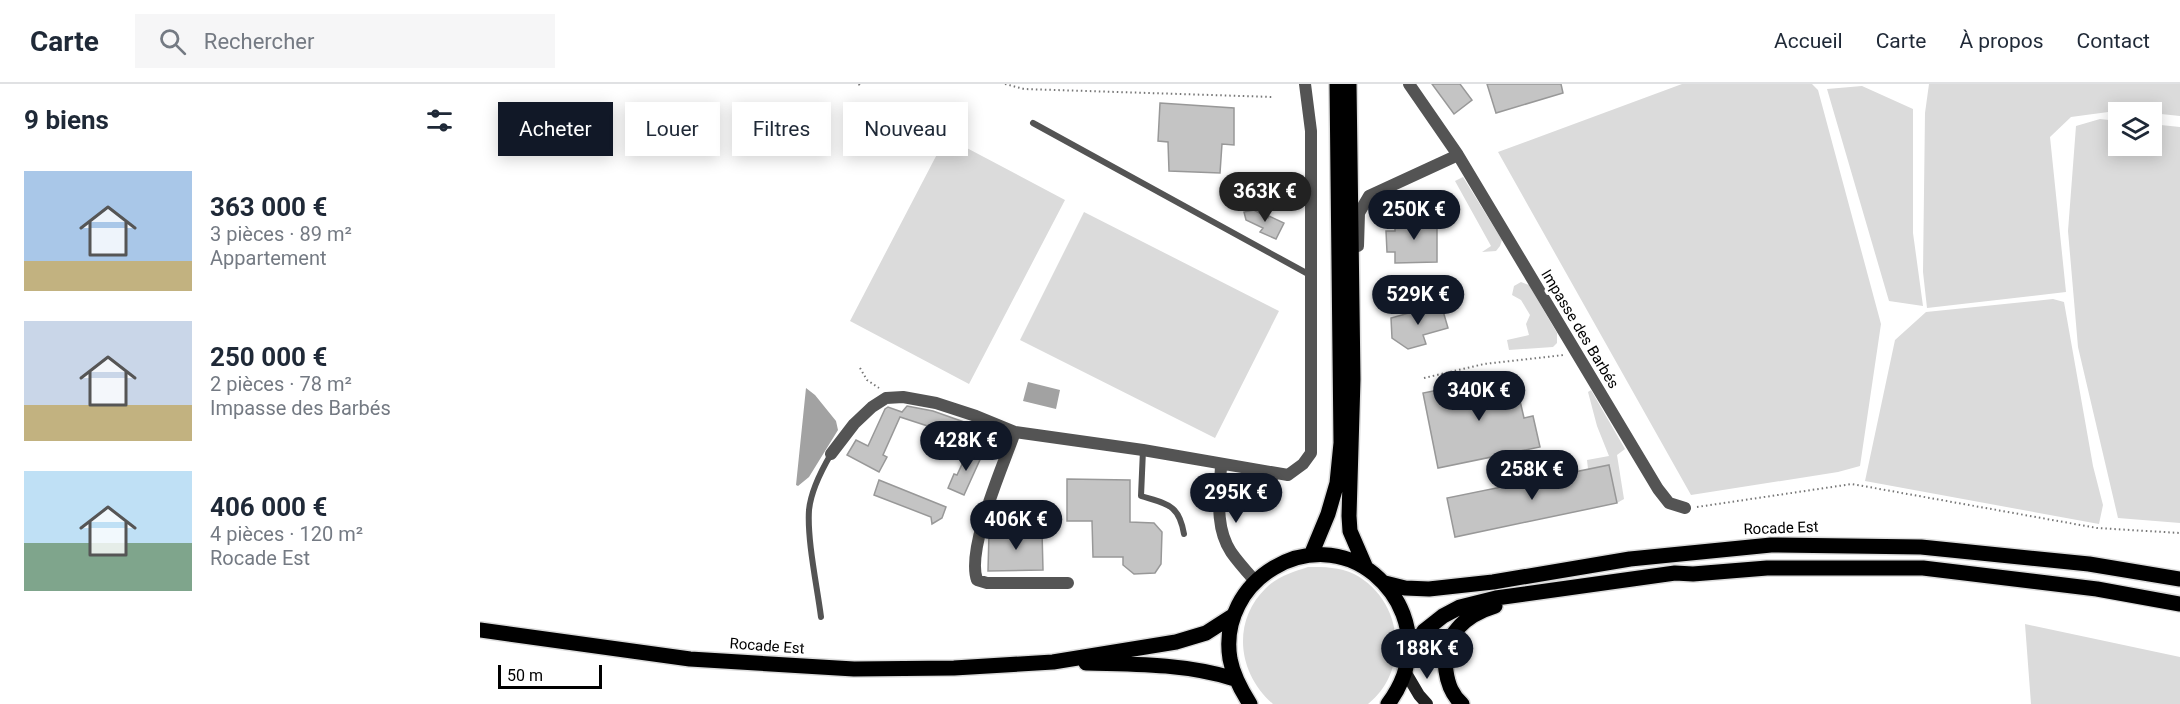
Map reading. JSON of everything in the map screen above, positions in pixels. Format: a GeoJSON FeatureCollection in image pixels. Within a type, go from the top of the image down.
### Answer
{"type":"FeatureCollection","features":[{"type":"Feature","properties":{"kind":"main road"},"geometry":{"type":"LineString","coordinates":[[1311,555],[1328,514],[1337,483],[1341,443],[1337,84]]}},
{"type":"Feature","properties":{"kind":"main road"},"geometry":{"type":"LineString","coordinates":[[1349,84],[1352,444],[1349,516],[1350,531],[1366,568]]}},
{"type":"Feature","properties":{"kind":"main road","name":"Rocade Est"},"geometry":{"type":"LineString","coordinates":[[1385,583],[1405,588],[1429,589],[1493,582],[1630,559],[1771,545],[1920,547],[2089,564],[2180,579]]}},
{"type":"Feature","properties":{"kind":"main road"},"geometry":{"type":"LineString","coordinates":[[1250,704],[1235,679],[1230,658],[1229,636],[1234,615],[1242,597],[1255,581],[1271,568],[1290,559],[1311,555],[1330,555],[1366,568],[1385,583],[1400,603],[1408,627],[1410,651],[1406,673],[1388,704]]}},
{"type":"Feature","properties":{"kind":"main road"},"geometry":{"type":"LineString","coordinates":[[1410,651],[1424,631],[1443,615],[1460,607],[1508,596],[1675,573],[1842,566],[1923,568],[2097,589],[2180,604]]}},
{"type":"Feature","properties":{"kind":"main road"},"geometry":{"type":"LineString","coordinates":[[1462,704],[1454,697],[1448,682],[1444,660],[1450,639],[1463,621],[1481,610],[1507,603],[1676,579],[1693,574]]}},
{"type":"Feature","properties":{"kind":"main road"},"geometry":{"type":"LineString","coordinates":[[1053,662],[1176,642],[1206,633],[1234,615]]}},
{"type":"Feature","properties":{"kind":"main road","name":"Rocade Est"},"geometry":{"type":"LineString","coordinates":[[480,630],[690,659],[789,666],[854,669],[954,669],[1053,662]]}},
{"type":"Feature","properties":{"kind":"main road"},"geometry":{"type":"LineString","coordinates":[[1053,662],[1177,666],[1209,670],[1235,679]]}},
{"type":"Feature","properties":{"kind":"main road"},"geometry":{"type":"LineString","coordinates":[[1406,673],[1426,704]]}},
{"type":"Feature","properties":{"kind":"street"},"geometry":{"type":"LineString","coordinates":[[831,454],[854,424],[872,407],[886,398],[903,397],[936,403],[1015,432],[1143,450],[1288,475],[1303,464],[1311,453],[1311,131],[1305,84]]}},
{"type":"Feature","properties":{"kind":"street","name":"Impasse des Barbés"},"geometry":{"type":"LineString","coordinates":[[1409,84],[1458,155],[1658,489],[1669,503],[1685,508]]}},
{"type":"Feature","properties":{"kind":"street"},"geometry":{"type":"LineString","coordinates":[[1352,346],[1359,213],[1365,200],[1369,196],[1458,155]]}},
{"type":"Feature","properties":{"kind":"street"},"geometry":{"type":"LineString","coordinates":[[1015,432],[981,530],[974,570],[977,580],[987,583],[1068,583]]}},
{"type":"Feature","properties":{"kind":"street"},"geometry":{"type":"LineString","coordinates":[[1221,465],[1219,518],[1224,537],[1231,552],[1255,581]]}},
{"type":"Feature","properties":{"kind":"lane"},"geometry":{"type":"LineString","coordinates":[[1033,123],[1311,276]]}},
{"type":"Feature","properties":{"kind":"lane"},"geometry":{"type":"LineString","coordinates":[[1143,450],[1141,496],[1168,504],[1181,517],[1184,534]]}},
{"type":"Feature","properties":{"kind":"lane"},"geometry":{"type":"LineString","coordinates":[[821,616],[809,508],[816,483],[831,454]]}},
{"type":"Feature","properties":{"kind":"lane"},"geometry":{"type":"LineString","coordinates":[[1273,489],[1276,473]]}},
{"type":"Feature","properties":{"kind":"path"},"geometry":{"type":"LineString","coordinates":[[1005,84],[1024,89],[1273,97]]}},
{"type":"Feature","properties":{"kind":"path"},"geometry":{"type":"LineString","coordinates":[[1424,378],[1484,364],[1566,355],[1574,349]]}},
{"type":"Feature","properties":{"kind":"path"},"geometry":{"type":"LineString","coordinates":[[860,368],[867,380],[882,390],[886,398]]}},
{"type":"Feature","properties":{"kind":"path"},"geometry":{"type":"LineString","coordinates":[[1685,508],[1852,484],[2097,528],[2180,533]]}},
{"type":"Feature","properties":{"kind":"shaded area"},"geometry":{"type":"Polygon","coordinates":[[[1682,84],[1812,84],[1818,90],[1881,324],[1860,466],[1838,472],[1691,495],[1498,152],[1682,84]]]}},
{"type":"Feature","properties":{"kind":"shaded area"},"geometry":{"type":"Polygon","coordinates":[[[1929,84],[2180,84],[2180,116],[2162,114],[2162,102],[2108,102],[2108,112],[2071,117],[2050,137],[2066,292],[1927,308],[1923,272],[1925,113],[1929,84]]]}},
{"type":"Feature","properties":{"kind":"shaded area"},"geometry":{"type":"Polygon","coordinates":[[[1862,86],[1913,109],[1913,233],[1923,306],[1889,301],[1827,89],[1862,86]]]}},
{"type":"Feature","properties":{"kind":"shaded area"},"geometry":{"type":"Polygon","coordinates":[[[2100,119],[2108,120],[2108,156],[2162,156],[2162,125],[2180,127],[2180,523],[2118,518],[2078,347],[2068,231],[2076,126],[2100,119]]]}},
{"type":"Feature","properties":{"kind":"shaded area"},"geometry":{"type":"Polygon","coordinates":[[[968,149],[1065,200],[969,384],[850,321],[936,156],[968,156],[968,149]]]}},
{"type":"Feature","properties":{"kind":"shaded area"},"geometry":{"type":"Polygon","coordinates":[[[1463,177],[1502,240],[1496,251],[1482,252],[1491,246],[1455,181],[1463,177]]]}},
{"type":"Feature","properties":{"kind":"shaded area"},"geometry":{"type":"Polygon","coordinates":[[[1084,212],[1279,311],[1215,438],[1020,340],[1084,212]]]}},
{"type":"Feature","properties":{"kind":"shaded area"},"geometry":{"type":"Polygon","coordinates":[[[1521,282],[1529,285],[1557,333],[1557,343],[1553,347],[1509,350],[1507,340],[1529,335],[1526,324],[1530,315],[1521,300],[1512,295],[1514,286],[1521,282]]]}},
{"type":"Feature","properties":{"kind":"shaded area"},"geometry":{"type":"Polygon","coordinates":[[[2053,299],[2064,302],[2093,466],[2103,505],[2099,524],[1865,481],[1895,340],[1926,312],[2053,299]]]}},
{"type":"Feature","properties":{"kind":"shaded area"},"geometry":{"type":"Polygon","coordinates":[[[1028,382],[1060,390],[1056,409],[1023,401],[1028,382]]]}},
{"type":"Feature","properties":{"kind":"shaded area"},"geometry":{"type":"Polygon","coordinates":[[[806,388],[815,395],[836,421],[838,430],[809,477],[798,486],[796,485],[806,388]]]}},
{"type":"Feature","properties":{"kind":"shaded area"},"geometry":{"type":"Polygon","coordinates":[[[1591,390],[1625,449],[1617,455],[1624,499],[1617,503],[1609,465],[1588,469],[1587,460],[1609,456],[1597,426],[1588,392],[1591,390]]]}},
{"type":"Feature","properties":{"kind":"shaded area"},"geometry":{"type":"Polygon","coordinates":[[[1308,567],[1326,567],[1354,574],[1370,585],[1383,600],[1391,617],[1395,636],[1395,655],[1391,673],[1382,690],[1368,704],[1273,704],[1252,678],[1243,648],[1247,616],[1266,588],[1286,575],[1308,567]]]}},
{"type":"Feature","properties":{"kind":"shaded area"},"geometry":{"type":"Polygon","coordinates":[[[2025,624],[2180,657],[2180,704],[2031,704],[2025,624]]]}},
{"type":"Feature","properties":{"kind":"building"},"geometry":{"type":"Polygon","coordinates":[[[1432,84],[1460,84],[1472,100],[1454,114],[1432,84]]]}},
{"type":"Feature","properties":{"kind":"building"},"geometry":{"type":"Polygon","coordinates":[[[1487,84],[1561,84],[1563,93],[1496,113],[1487,84]]]}},
{"type":"Feature","properties":{"kind":"building"},"geometry":{"type":"Polygon","coordinates":[[[1160,103],[1234,108],[1234,145],[1222,144],[1220,173],[1169,171],[1168,142],[1158,141],[1160,103]]]}},
{"type":"Feature","properties":{"kind":"building"},"geometry":{"type":"Polygon","coordinates":[[[1254,210],[1284,223],[1276,239],[1260,232],[1263,228],[1246,220],[1244,212],[1254,210]]]}},
{"type":"Feature","properties":{"kind":"building"},"geometry":{"type":"Polygon","coordinates":[[[1395,220],[1437,220],[1437,262],[1395,263],[1395,252],[1387,252],[1386,231],[1395,231],[1395,220]]]}},
{"type":"Feature","properties":{"kind":"building"},"geometry":{"type":"Polygon","coordinates":[[[1441,304],[1448,328],[1423,335],[1426,344],[1408,349],[1392,338],[1391,318],[1441,304]]]}},
{"type":"Feature","properties":{"kind":"building"},"geometry":{"type":"Polygon","coordinates":[[[1514,375],[1524,418],[1533,416],[1540,447],[1438,468],[1423,393],[1514,375]]]}},
{"type":"Feature","properties":{"kind":"building"},"geometry":{"type":"Polygon","coordinates":[[[907,406],[933,411],[981,428],[974,440],[950,430],[949,433],[900,417],[883,455],[887,457],[879,472],[847,455],[856,440],[868,446],[885,409],[888,407],[902,412],[907,406]]]}},
{"type":"Feature","properties":{"kind":"building"},"geometry":{"type":"Polygon","coordinates":[[[970,447],[983,453],[964,495],[948,488],[970,447]]]}},
{"type":"Feature","properties":{"kind":"building"},"geometry":{"type":"Polygon","coordinates":[[[1609,465],[1617,503],[1455,537],[1447,498],[1609,465]]]}},
{"type":"Feature","properties":{"kind":"building"},"geometry":{"type":"Polygon","coordinates":[[[1067,479],[1130,480],[1130,522],[1154,523],[1162,532],[1161,564],[1155,573],[1134,574],[1123,565],[1123,557],[1093,557],[1092,521],[1067,521],[1067,479]]]}},
{"type":"Feature","properties":{"kind":"building"},"geometry":{"type":"Polygon","coordinates":[[[879,480],[946,507],[942,518],[932,524],[931,517],[874,495],[879,480]]]}},
{"type":"Feature","properties":{"kind":"building"},"geometry":{"type":"Polygon","coordinates":[[[1042,531],[1043,570],[988,571],[989,532],[1042,531]]]}}]}
